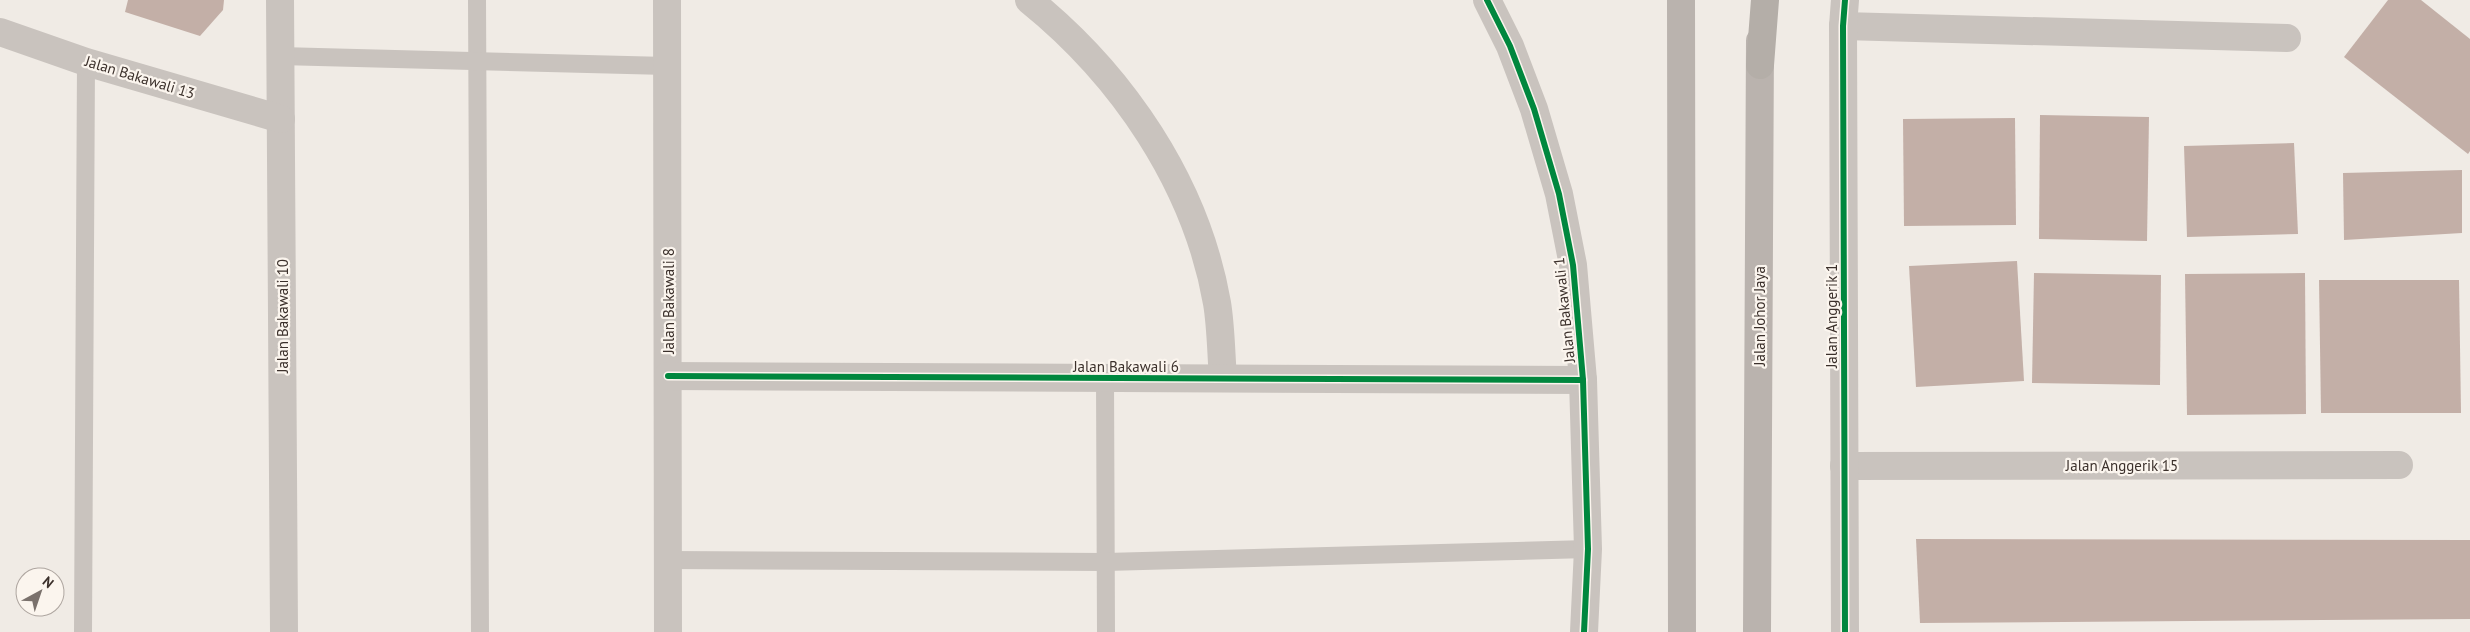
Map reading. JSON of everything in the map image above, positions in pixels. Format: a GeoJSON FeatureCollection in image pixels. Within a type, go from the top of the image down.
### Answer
{"type":"FeatureCollection","features":[{"type":"Feature","properties":{"kind":"highway"},"geometry":{"type":"LineString","coordinates":[[1760,65],[1765,0]]}},
{"type":"Feature","properties":{"kind":"main road"},"geometry":{"type":"LineString","coordinates":[[1681,0],[1682,632]]}},
{"type":"Feature","properties":{"kind":"main road","name":"Jalan Johor Jaya"},"geometry":{"type":"LineString","coordinates":[[1758,632],[1760,0]]}},
{"type":"Feature","properties":{"kind":"street","name":"Jalan Bakawali 10"},"geometry":{"type":"LineString","coordinates":[[280,0],[284,632]]}},
{"type":"Feature","properties":{"kind":"street","name":"Jalan Bakawali 8"},"geometry":{"type":"LineString","coordinates":[[667,0],[668,632]]}},
{"type":"Feature","properties":{"kind":"street"},"geometry":{"type":"LineString","coordinates":[[1029,0],[1057,23],[1097,63],[1130,104],[1157,146],[1182,193],[1202,244],[1217,303],[1223,378]]}},
{"type":"Feature","properties":{"kind":"street","name":"Jalan Bakawali 1"},"geometry":{"type":"LineString","coordinates":[[1488,0],[1510,46],[1534,109],[1559,194],[1573,265],[1583,380],[1588,549],[1584,632]]}},
{"type":"Feature","properties":{"kind":"street"},"geometry":{"type":"LineString","coordinates":[[1844,13],[2287,38]]}},
{"type":"Feature","properties":{"kind":"street","name":"Jalan Anggerik 1"},"geometry":{"type":"LineString","coordinates":[[1844,13],[1845,632]]}},
{"type":"Feature","properties":{"kind":"street","name":"Jalan Bakawali 13"},"geometry":{"type":"LineString","coordinates":[[0,32],[86,62],[281,119]]}},
{"type":"Feature","properties":{"kind":"street","name":"Jalan Bakawali 6"},"geometry":{"type":"LineString","coordinates":[[668,376],[1583,380]]}},
{"type":"Feature","properties":{"kind":"street","name":"Jalan Anggerik 15"},"geometry":{"type":"LineString","coordinates":[[1844,466],[2399,465]]}},
{"type":"Feature","properties":{"kind":"lane"},"geometry":{"type":"LineString","coordinates":[[477,0],[480,632]]}},
{"type":"Feature","properties":{"kind":"lane"},"geometry":{"type":"LineString","coordinates":[[280,56],[478,63],[668,66]]}},
{"type":"Feature","properties":{"kind":"lane"},"geometry":{"type":"LineString","coordinates":[[84,632],[86,62]]}},
{"type":"Feature","properties":{"kind":"lane"},"geometry":{"type":"LineString","coordinates":[[1105,379],[1106,632]]}},
{"type":"Feature","properties":{"kind":"lane"},"geometry":{"type":"LineString","coordinates":[[667,560],[1106,562],[1588,549]]}},
{"type":"Feature","properties":{"kind":"building"},"geometry":{"type":"Polygon","coordinates":[[[128,0],[224,0],[223,10],[200,36],[125,12],[128,0]]]}},
{"type":"Feature","properties":{"kind":"building"},"geometry":{"type":"Polygon","coordinates":[[[2388,0],[2421,0],[2470,39],[2470,151],[2468,154],[2344,57],[2388,0]]]}},
{"type":"Feature","properties":{"kind":"building"},"geometry":{"type":"Polygon","coordinates":[[[2040,115],[2149,117],[2147,241],[2039,239],[2040,115]]]}},
{"type":"Feature","properties":{"kind":"building"},"geometry":{"type":"Polygon","coordinates":[[[2015,118],[2016,225],[1904,226],[1903,119],[2015,118]]]}},
{"type":"Feature","properties":{"kind":"building"},"geometry":{"type":"Polygon","coordinates":[[[2294,143],[2298,234],[2187,237],[2184,146],[2294,143]]]}},
{"type":"Feature","properties":{"kind":"building"},"geometry":{"type":"Polygon","coordinates":[[[2462,170],[2462,233],[2344,240],[2343,173],[2462,170]]]}},
{"type":"Feature","properties":{"kind":"building"},"geometry":{"type":"Polygon","coordinates":[[[2017,261],[2024,381],[1916,387],[1909,266],[2017,261]]]}},
{"type":"Feature","properties":{"kind":"building"},"geometry":{"type":"Polygon","coordinates":[[[2034,273],[2161,275],[2160,385],[2032,383],[2034,273]]]}},
{"type":"Feature","properties":{"kind":"building"},"geometry":{"type":"Polygon","coordinates":[[[2305,273],[2306,414],[2187,415],[2185,274],[2305,273]]]}},
{"type":"Feature","properties":{"kind":"building"},"geometry":{"type":"Polygon","coordinates":[[[2319,280],[2459,280],[2461,413],[2321,413],[2319,280]]]}},
{"type":"Feature","properties":{"kind":"building"},"geometry":{"type":"Polygon","coordinates":[[[1916,539],[2470,540],[2470,619],[1920,623],[1916,539]]]}},
{"type":"Feature","properties":{"kind":"cycle path"},"geometry":{"type":"LineString","coordinates":[[1487,0],[1510,46],[1534,109],[1559,194],[1573,265],[1583,380],[1588,549],[1584,632]]}},
{"type":"Feature","properties":{"kind":"cycle path"},"geometry":{"type":"LineString","coordinates":[[1845,0],[1843,26],[1845,632]]}},
{"type":"Feature","properties":{"kind":"cycle path"},"geometry":{"type":"LineString","coordinates":[[668,376],[1583,380]]}}]}
